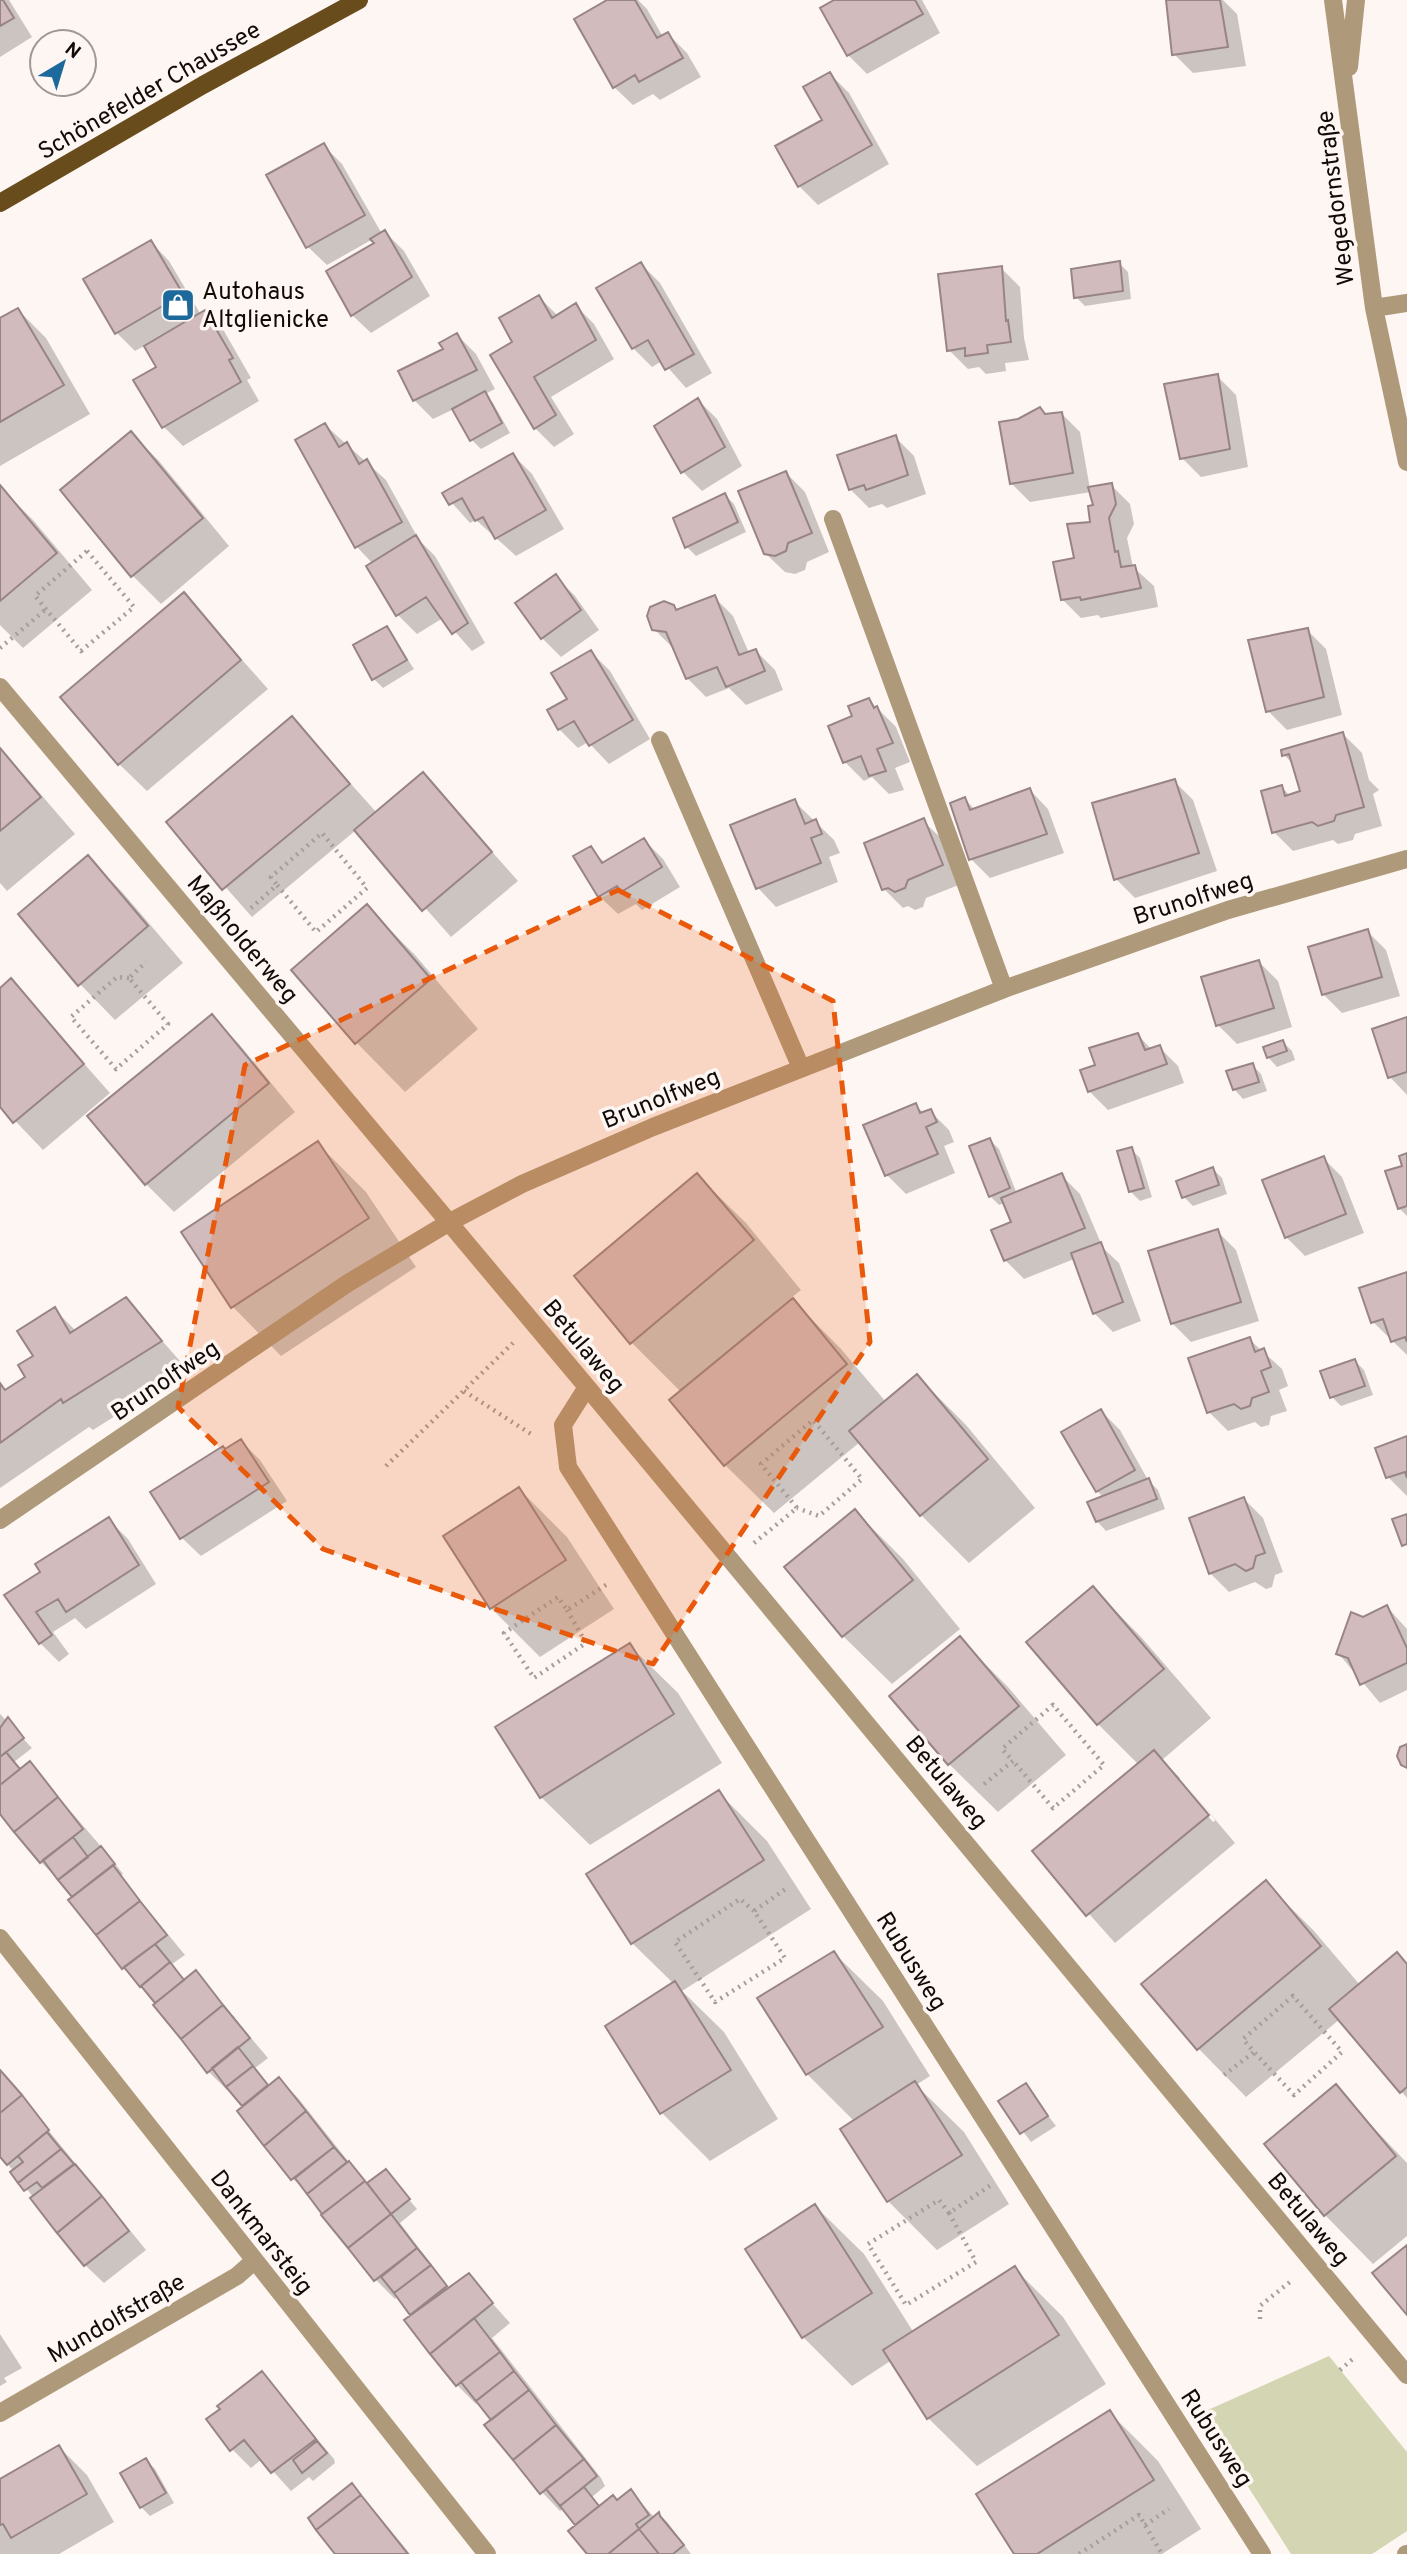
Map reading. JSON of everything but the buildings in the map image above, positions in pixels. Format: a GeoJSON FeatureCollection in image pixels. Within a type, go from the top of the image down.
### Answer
{"type":"FeatureCollection","features":[{"type":"Feature","properties":{"kind":"main road","name":"Schönefelder Chaussee"},"geometry":{"type":"LineString","coordinates":[[0,203],[203,85],[359,0]]}},
{"type":"Feature","properties":{"kind":"street","name":"Wegedornstraße"},"geometry":{"type":"LineString","coordinates":[[1333,0],[1374,308],[1407,462]]}},
{"type":"Feature","properties":{"kind":"street","name":"Wegedornstraße"},"geometry":{"type":"LineString","coordinates":[[1347,91],[1356,0]]}},
{"type":"Feature","properties":{"kind":"street"},"geometry":{"type":"LineString","coordinates":[[1374,308],[1407,303]]}},
{"type":"Feature","properties":{"kind":"street"},"geometry":{"type":"LineString","coordinates":[[832,519],[1003,989]]}},
{"type":"Feature","properties":{"kind":"street","name":"Maßholderweg"},"geometry":{"type":"LineString","coordinates":[[0,687],[448,1223]]}},
{"type":"Feature","properties":{"kind":"street"},"geometry":{"type":"LineString","coordinates":[[660,740],[801,1068]]}},
{"type":"Feature","properties":{"kind":"street","name":"Brunolfweg"},"geometry":{"type":"LineString","coordinates":[[0,1520],[348,1283],[448,1223],[534,1178],[801,1068],[1003,989],[1228,910],[1407,859]]}},
{"type":"Feature","properties":{"kind":"street","name":"Betulaweg"},"geometry":{"type":"LineString","coordinates":[[448,1223],[1407,2375]]}},
{"type":"Feature","properties":{"kind":"street","name":"Rubusweg"},"geometry":{"type":"LineString","coordinates":[[587,1387],[563,1425],[568,1467],[1262,2554]]}},
{"type":"Feature","properties":{"kind":"street","name":"Dankmarsteig"},"geometry":{"type":"LineString","coordinates":[[0,1938],[487,2554]]}},
{"type":"Feature","properties":{"kind":"street","name":"Mundolfstraße"},"geometry":{"type":"LineString","coordinates":[[0,2413],[237,2276],[254,2261]]}},
{"type":"Feature","properties":{"kind":"path"},"geometry":{"type":"LineString","coordinates":[[87,551],[134,607],[81,651],[45,610],[35,596],[87,551]]}},
{"type":"Feature","properties":{"kind":"path"},"geometry":{"type":"LineString","coordinates":[[0,648],[45,610]]}},
{"type":"Feature","properties":{"kind":"path"},"geometry":{"type":"LineString","coordinates":[[322,833],[368,888],[316,932],[277,885],[271,877],[322,833]]}},
{"type":"Feature","properties":{"kind":"path"},"geometry":{"type":"LineString","coordinates":[[251,908],[277,885]]}},
{"type":"Feature","properties":{"kind":"path"},"geometry":{"type":"LineString","coordinates":[[129,978],[168,1024],[116,1069],[71,1017],[117,977],[129,978],[146,962]]}},
{"type":"Feature","properties":{"kind":"path"},"geometry":{"type":"LineString","coordinates":[[386,1466],[533,1323]]}},
{"type":"Feature","properties":{"kind":"path"},"geometry":{"type":"LineString","coordinates":[[464,1391],[567,1457]]}},
{"type":"Feature","properties":{"kind":"path"},"geometry":{"type":"LineString","coordinates":[[813,1420],[862,1479],[819,1516],[797,1508],[761,1464],[813,1420]]}},
{"type":"Feature","properties":{"kind":"path"},"geometry":{"type":"LineString","coordinates":[[732,1561],[797,1508]]}},
{"type":"Feature","properties":{"kind":"path"},"geometry":{"type":"LineString","coordinates":[[567,1610],[633,1568]]}},
{"type":"Feature","properties":{"kind":"path"},"geometry":{"type":"LineString","coordinates":[[558,1597],[567,1610],[586,1643],[534,1678],[504,1633],[558,1597]]}},
{"type":"Feature","properties":{"kind":"path"},"geometry":{"type":"LineString","coordinates":[[1053,1705],[1104,1765],[1053,1808],[1013,1761],[1002,1749],[1053,1705]]}},
{"type":"Feature","properties":{"kind":"path"},"geometry":{"type":"LineString","coordinates":[[984,1784],[1013,1761]]}},
{"type":"Feature","properties":{"kind":"path"},"geometry":{"type":"LineString","coordinates":[[754,1910],[787,1888]]}},
{"type":"Feature","properties":{"kind":"path"},"geometry":{"type":"LineString","coordinates":[[740,1899],[754,1910],[785,1958],[715,2002],[675,1942],[740,1899]]}},
{"type":"Feature","properties":{"kind":"path"},"geometry":{"type":"LineString","coordinates":[[1293,1996],[1342,2052],[1294,2095],[1254,2052],[1243,2039],[1293,1996]]}},
{"type":"Feature","properties":{"kind":"path"},"geometry":{"type":"LineString","coordinates":[[1224,2075],[1254,2052]]}},
{"type":"Feature","properties":{"kind":"path"},"geometry":{"type":"LineString","coordinates":[[949,2214],[1015,2169]]}},
{"type":"Feature","properties":{"kind":"path"},"geometry":{"type":"LineString","coordinates":[[939,2200],[949,2214],[976,2262],[906,2305],[868,2244],[939,2200]]}},
{"type":"Feature","properties":{"kind":"path"},"geometry":{"type":"LineString","coordinates":[[1261,2319],[1260,2306],[1314,2263]]}},
{"type":"Feature","properties":{"kind":"path"},"geometry":{"type":"LineString","coordinates":[[1145,2525],[1169,2509]]}},
{"type":"Feature","properties":{"kind":"path"},"geometry":{"type":"LineString","coordinates":[[1079,2554],[1139,2515],[1162,2554]]}},
{"type":"Feature","properties":{"kind":"highlighted area"},"geometry":{"type":"Polygon","coordinates":[[[618,890],[833,1001],[870,1342],[653,1664],[323,1549],[178,1407],[245,1065],[618,890]]]}},
{"type":"Feature","properties":{"kind":"green space"},"geometry":{"type":"Polygon","coordinates":[[[1329,2356],[1407,2452],[1407,2531],[1372,2554],[1291,2554],[1201,2413],[1329,2356]]]}},
{"type":"Feature","properties":{"kind":"place","name":"Autohaus Altglienicke"},"geometry":{"type":"Point","coordinates":[178,305]}}]}
